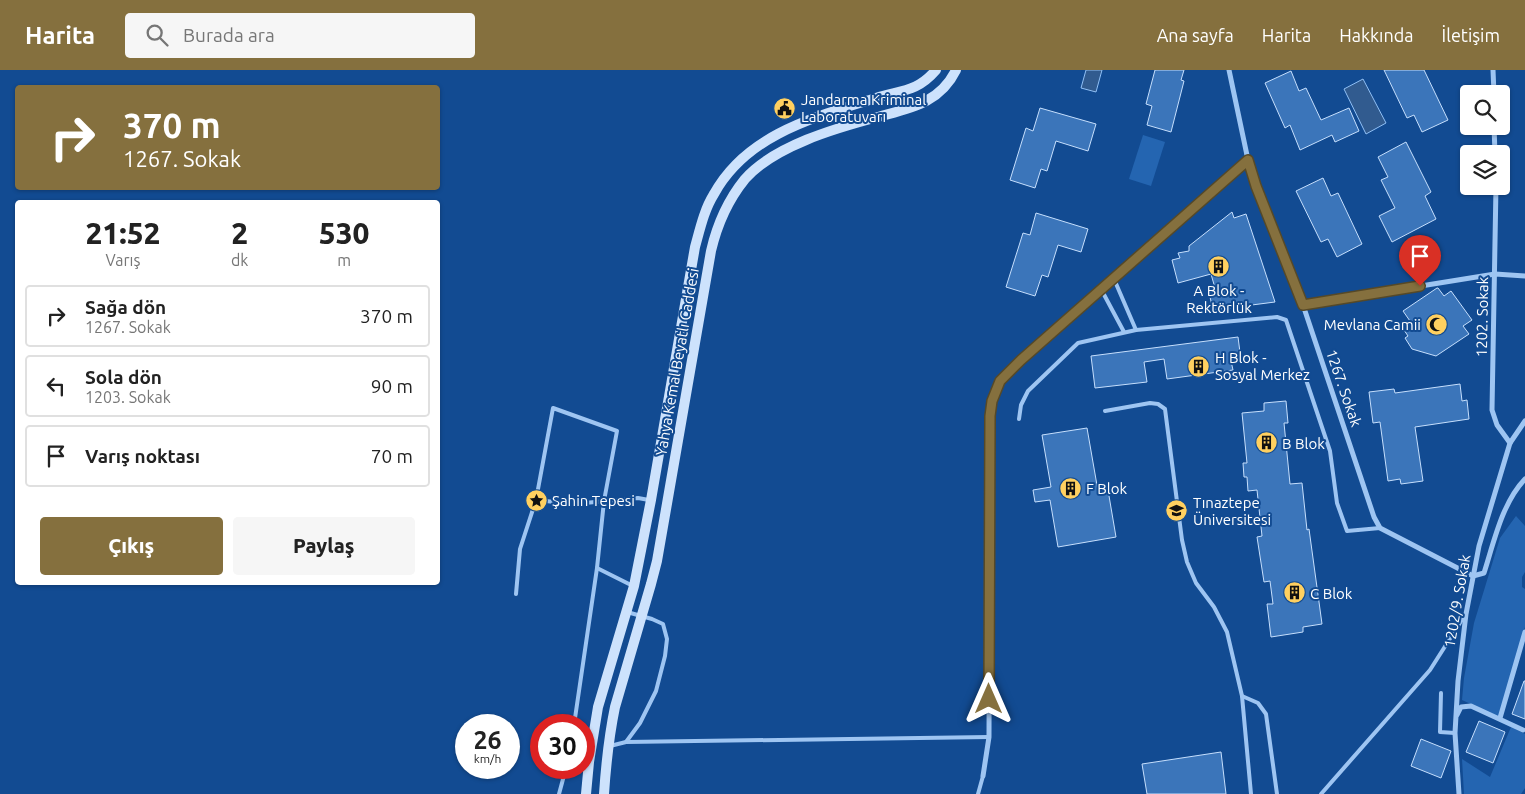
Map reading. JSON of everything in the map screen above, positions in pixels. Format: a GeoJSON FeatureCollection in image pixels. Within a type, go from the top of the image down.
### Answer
{"type":"FeatureCollection","features":[{"type":"Feature","properties":{"kind":"main road","name":"Yahya Kemal Beyatlı Caddesi"},"geometry":{"type":"LineString","coordinates":[[586,794],[590,753],[598,708],[634,586],[695,248],[705,213],[713,194],[733,166],[763,142],[780,132],[823,114],[885,95],[913,89],[936,70]]}},
{"type":"Feature","properties":{"kind":"main road","name":"Yahya Kemal Beyatlı Caddesi"},"geometry":{"type":"LineString","coordinates":[[604,794],[607,747],[615,707],[657,561],[713,243],[721,220],[736,191],[746,178],[757,168],[780,153],[801,142],[832,130],[910,109],[936,95],[948,84],[956,70]]}},
{"type":"Feature","properties":{"kind":"main road"},"geometry":{"type":"LineString","coordinates":[[657,467],[673,469]]}},
{"type":"Feature","properties":{"kind":"street","name":"1267. Sokak"},"geometry":{"type":"LineString","coordinates":[[1229,70],[1248,160],[1256,186],[1303,305],[1374,517],[1380,528]]}},
{"type":"Feature","properties":{"kind":"street"},"geometry":{"type":"LineString","coordinates":[[1493,70],[1494,85]]}},
{"type":"Feature","properties":{"kind":"street"},"geometry":{"type":"LineString","coordinates":[[984,776],[989,737],[990,416],[992,401],[1000,381],[1021,360],[1248,160]]}},
{"type":"Feature","properties":{"kind":"street","name":"1202. Sokak"},"geometry":{"type":"LineString","coordinates":[[1496,195],[1492,410],[1497,425],[1510,443]]}},
{"type":"Feature","properties":{"kind":"street"},"geometry":{"type":"LineString","coordinates":[[1303,305],[1495,274],[1525,276]]}},
{"type":"Feature","properties":{"kind":"street","name":"1202/9. Sokak"},"geometry":{"type":"LineString","coordinates":[[1459,794],[1455,733],[1458,681],[1466,614],[1479,546],[1510,443],[1525,421]]}},
{"type":"Feature","properties":{"kind":"street"},"geometry":{"type":"LineString","coordinates":[[1380,528],[1473,576],[1484,573],[1507,506],[1513,494],[1525,479]]}},
{"type":"Feature","properties":{"kind":"street"},"geometry":{"type":"LineString","coordinates":[[1500,718],[1525,632]]}},
{"type":"Feature","properties":{"kind":"street"},"geometry":{"type":"LineString","coordinates":[[1456,718],[1461,708],[1471,706],[1523,730]]}},
{"type":"Feature","properties":{"kind":"lane"},"geometry":{"type":"LineString","coordinates":[[1114,279],[1136,330]]}},
{"type":"Feature","properties":{"kind":"lane"},"geometry":{"type":"LineString","coordinates":[[1101,289],[1124,332]]}},
{"type":"Feature","properties":{"kind":"lane"},"geometry":{"type":"LineString","coordinates":[[1019,419],[1021,405],[1028,391],[1078,342],[1136,330],[1277,317],[1286,320],[1330,451],[1336,503],[1347,531],[1380,528]]}},
{"type":"Feature","properties":{"kind":"lane"},"geometry":{"type":"LineString","coordinates":[[1105,411],[1150,403],[1158,404],[1164,409],[1182,540],[1187,562],[1196,583],[1220,616],[1227,632],[1242,696],[1251,794]]}},
{"type":"Feature","properties":{"kind":"lane"},"geometry":{"type":"LineString","coordinates":[[516,594],[520,549],[536,500],[553,408],[617,431],[604,501],[598,568],[576,714]]}},
{"type":"Feature","properties":{"kind":"lane"},"geometry":{"type":"LineString","coordinates":[[536,500],[574,504],[638,498],[651,500]]}},
{"type":"Feature","properties":{"kind":"lane"},"geometry":{"type":"LineString","coordinates":[[598,568],[634,586]]}},
{"type":"Feature","properties":{"kind":"lane"},"geometry":{"type":"LineString","coordinates":[[626,612],[663,624],[666,639],[665,656],[656,691],[640,722],[626,742]]}},
{"type":"Feature","properties":{"kind":"lane"},"geometry":{"type":"LineString","coordinates":[[1321,794],[1430,670],[1466,614]]}},
{"type":"Feature","properties":{"kind":"lane"},"geometry":{"type":"LineString","coordinates":[[1441,694],[1440,732],[1455,733]]}},
{"type":"Feature","properties":{"kind":"lane"},"geometry":{"type":"LineString","coordinates":[[1242,696],[1258,703],[1266,714],[1277,794]]}},
{"type":"Feature","properties":{"kind":"lane"},"geometry":{"type":"LineString","coordinates":[[607,747],[626,742],[989,737]]}},
{"type":"Feature","properties":{"kind":"lane"},"geometry":{"type":"LineString","coordinates":[[978,794],[984,776]]}},
{"type":"Feature","properties":{"kind":"lane"},"geometry":{"type":"LineString","coordinates":[[559,794],[563,779]]}},
{"type":"Feature","properties":{"kind":"shaded area"},"geometry":{"type":"Polygon","coordinates":[[[1086,70],[1102,70],[1096,92],[1081,88],[1086,70]]]}},
{"type":"Feature","properties":{"kind":"shaded area"},"geometry":{"type":"Polygon","coordinates":[[[1363,79],[1386,123],[1366,134],[1344,89],[1363,79]]]}},
{"type":"Feature","properties":{"kind":"shaded area"},"geometry":{"type":"Polygon","coordinates":[[[1143,135],[1165,142],[1151,186],[1129,179],[1143,135]]]}},
{"type":"Feature","properties":{"kind":"shaded area"},"geometry":{"type":"Polygon","coordinates":[[[1516,516],[1525,526],[1525,572],[1522,577],[1522,587],[1525,589],[1525,627],[1499,717],[1462,700],[1474,623],[1500,538],[1516,516]]]}},
{"type":"Feature","properties":{"kind":"shaded area"},"geometry":{"type":"Polygon","coordinates":[[[1511,727],[1525,734],[1525,788],[1521,794],[1464,794],[1462,759],[1490,777],[1511,727]]]}},
{"type":"Feature","properties":{"kind":"building"},"geometry":{"type":"Polygon","coordinates":[[[1155,70],[1184,70],[1181,80],[1184,81],[1171,132],[1147,125],[1152,106],[1146,104],[1155,70]]]}},
{"type":"Feature","properties":{"kind":"building"},"geometry":{"type":"Polygon","coordinates":[[[1384,70],[1424,70],[1448,120],[1422,132],[1414,115],[1407,118],[1384,70]]]}},
{"type":"Feature","properties":{"kind":"building"},"geometry":{"type":"Polygon","coordinates":[[[1291,71],[1299,91],[1306,88],[1321,120],[1349,108],[1359,131],[1335,142],[1332,135],[1300,150],[1290,125],[1285,128],[1265,83],[1291,71]]]}},
{"type":"Feature","properties":{"kind":"building"},"geometry":{"type":"Polygon","coordinates":[[[1040,108],[1096,124],[1088,151],[1056,141],[1047,171],[1041,169],[1035,188],[1010,180],[1026,128],[1033,131],[1040,108]]]}},
{"type":"Feature","properties":{"kind":"building"},"geometry":{"type":"Polygon","coordinates":[[[1406,142],[1431,192],[1425,196],[1436,219],[1392,242],[1379,216],[1395,208],[1381,180],[1388,177],[1378,157],[1406,142]]]}},
{"type":"Feature","properties":{"kind":"building"},"geometry":{"type":"Polygon","coordinates":[[[1323,178],[1331,196],[1338,193],[1362,244],[1337,257],[1328,239],[1321,242],[1296,191],[1323,178]]]}},
{"type":"Feature","properties":{"kind":"building","name":"A Blok - Rektörlük"},"geometry":{"type":"Polygon","coordinates":[[[1232,212],[1234,218],[1246,214],[1275,302],[1213,310],[1210,297],[1217,295],[1211,274],[1178,283],[1172,260],[1180,258],[1178,253],[1189,251],[1189,246],[1232,212]]]}},
{"type":"Feature","properties":{"kind":"building"},"geometry":{"type":"Polygon","coordinates":[[[1036,213],[1088,229],[1081,252],[1058,245],[1048,277],[1042,275],[1035,296],[1006,287],[1023,233],[1030,235],[1036,213]]]}},
{"type":"Feature","properties":{"kind":"building","name":"Mevlana Camii"},"geometry":{"type":"Polygon","coordinates":[[[1437,288],[1444,296],[1451,291],[1472,320],[1463,326],[1469,334],[1436,356],[1412,349],[1405,338],[1408,336],[1402,327],[1410,321],[1403,311],[1437,288]]]}},
{"type":"Feature","properties":{"kind":"building","name":"H Blok - Sosyal Merkez"},"geometry":{"type":"Polygon","coordinates":[[[1238,337],[1241,360],[1231,361],[1233,370],[1167,379],[1164,359],[1144,362],[1147,382],[1095,388],[1091,356],[1238,337]]]}},
{"type":"Feature","properties":{"kind":"building"},"geometry":{"type":"Polygon","coordinates":[[[1460,384],[1462,401],[1467,400],[1469,419],[1415,427],[1423,481],[1401,484],[1400,479],[1388,481],[1380,422],[1373,423],[1369,392],[1394,389],[1395,393],[1460,384]]]}},
{"type":"Feature","properties":{"kind":"building"},"geometry":{"type":"Polygon","coordinates":[[[1286,401],[1288,423],[1284,423],[1290,484],[1302,483],[1307,530],[1309,529],[1322,624],[1303,627],[1303,632],[1271,637],[1267,604],[1273,604],[1270,581],[1264,582],[1257,537],[1262,536],[1257,490],[1248,491],[1247,477],[1244,477],[1243,463],[1247,463],[1242,413],[1264,411],[1264,403],[1286,401]]]}},
{"type":"Feature","properties":{"kind":"building","name":"F Blok"},"geometry":{"type":"Polygon","coordinates":[[[1087,428],[1098,491],[1108,490],[1116,537],[1058,547],[1050,500],[1035,502],[1033,490],[1051,487],[1042,435],[1087,428]]]}},
{"type":"Feature","properties":{"kind":"building"},"geometry":{"type":"Polygon","coordinates":[[[1525,681],[1525,719],[1512,714],[1525,681]]]}},
{"type":"Feature","properties":{"kind":"building"},"geometry":{"type":"Polygon","coordinates":[[[1479,721],[1505,732],[1493,763],[1466,752],[1479,721]]]}},
{"type":"Feature","properties":{"kind":"building"},"geometry":{"type":"Polygon","coordinates":[[[1421,739],[1451,751],[1441,778],[1411,766],[1421,739]]]}},
{"type":"Feature","properties":{"kind":"building"},"geometry":{"type":"Polygon","coordinates":[[[1221,752],[1226,794],[1147,794],[1142,764],[1221,752]]]}},
{"type":"Feature","properties":{"kind":"place","name":"Jandarma Kriminal Laboratuvarı"},"geometry":{"type":"Point","coordinates":[785,108]}},
{"type":"Feature","properties":{"kind":"place","name":"A Blok - Rektörlük"},"geometry":{"type":"Point","coordinates":[1219,267]}},
{"type":"Feature","properties":{"kind":"place","name":"Mevlana Camii"},"geometry":{"type":"Point","coordinates":[1437,324]}},
{"type":"Feature","properties":{"kind":"place","name":"H Blok - Sosyal Merkez"},"geometry":{"type":"Point","coordinates":[1199,366]}},
{"type":"Feature","properties":{"kind":"place","name":"B Blok"},"geometry":{"type":"Point","coordinates":[1266,443]}},
{"type":"Feature","properties":{"kind":"place","name":"F Blok"},"geometry":{"type":"Point","coordinates":[1070,488]}},
{"type":"Feature","properties":{"kind":"place","name":"Şahin Tepesi"},"geometry":{"type":"Point","coordinates":[536,500]}},
{"type":"Feature","properties":{"kind":"place","name":"Tınaztepe Üniversitesi"},"geometry":{"type":"Point","coordinates":[1177,511]}},
{"type":"Feature","properties":{"kind":"place","name":"C Blok"},"geometry":{"type":"Point","coordinates":[1294,593]}},
{"type":"Feature","properties":{"kind":"route"},"geometry":{"type":"LineString","coordinates":[[989,699],[990,416],[992,401],[1000,381],[1021,360],[1248,160],[1256,186],[1303,305],[1420,286]]}}]}
